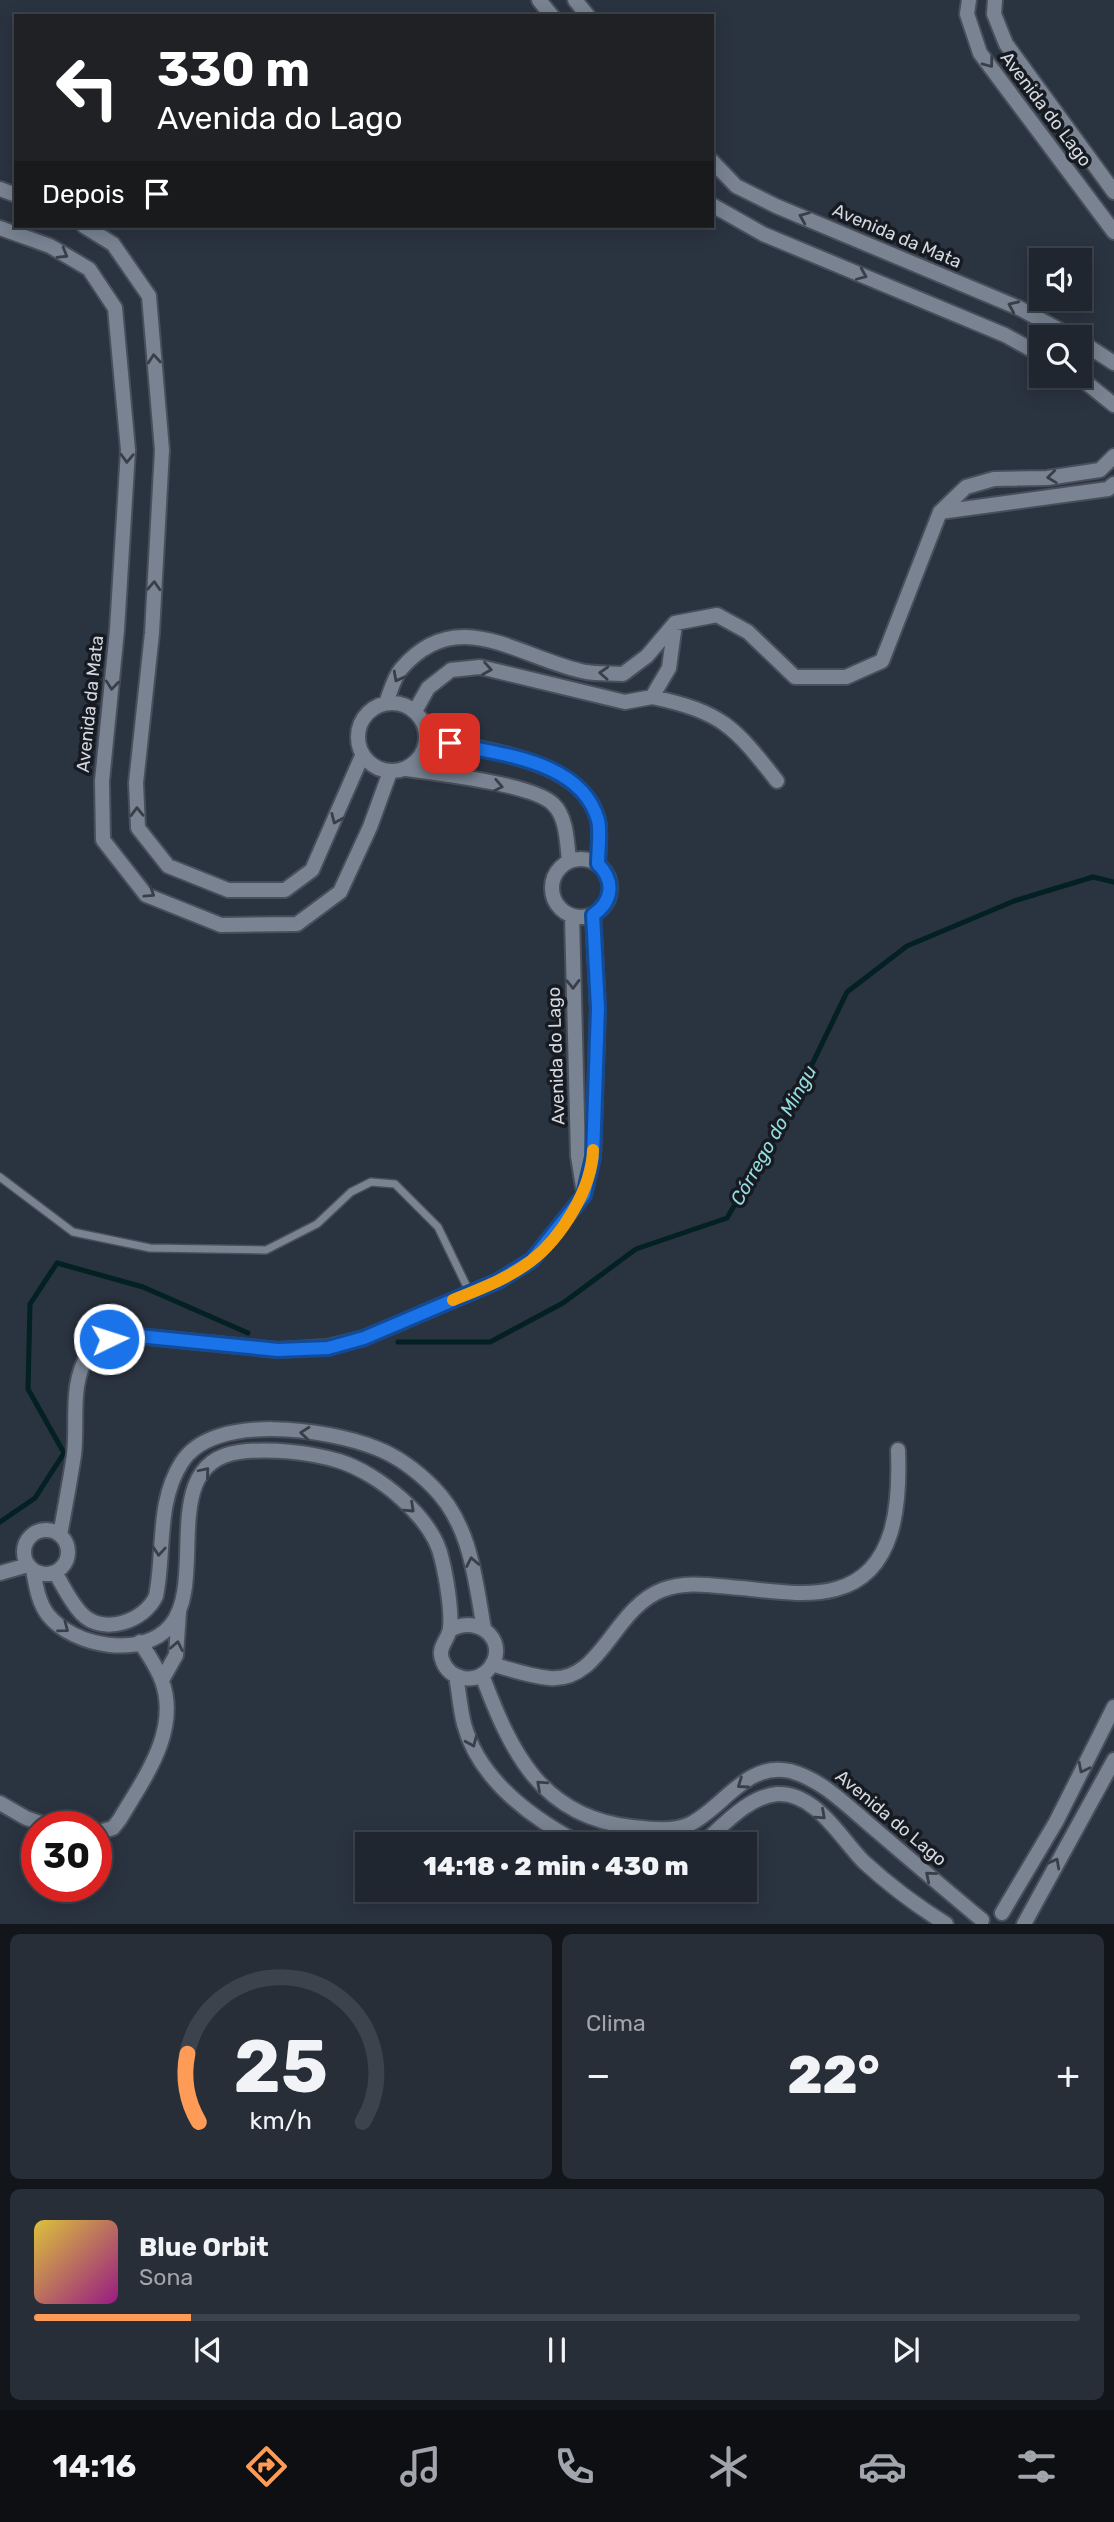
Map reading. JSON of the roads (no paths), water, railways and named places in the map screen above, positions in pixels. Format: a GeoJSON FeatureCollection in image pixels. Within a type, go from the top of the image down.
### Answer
{"type":"FeatureCollection","features":[{"type":"Feature","properties":{"kind":"street"},"geometry":{"type":"LineString","coordinates":[[575,0],[586,14]]}},
{"type":"Feature","properties":{"kind":"street","name":"Avenida do Lago"},"geometry":{"type":"LineString","coordinates":[[969,0],[967,14],[981,52],[1114,232]]}},
{"type":"Feature","properties":{"kind":"street","name":"Avenida do Lago"},"geometry":{"type":"LineString","coordinates":[[996,0],[994,14],[1006,44],[1114,192]]}},
{"type":"Feature","properties":{"kind":"street","name":"Avenida da Mata"},"geometry":{"type":"LineString","coordinates":[[714,163],[736,186],[776,206],[1019,307],[1051,325]]}},
{"type":"Feature","properties":{"kind":"street"},"geometry":{"type":"LineString","coordinates":[[714,206],[763,234],[1005,335],[1029,348]]}},
{"type":"Feature","properties":{"kind":"street","name":"Avenida da Mata"},"geometry":{"type":"LineString","coordinates":[[0,228],[50,246],[89,269],[115,308],[128,450],[117,630],[102,781],[103,840],[146,895],[221,925],[297,925],[340,892],[370,827],[390,772]]}},
{"type":"Feature","properties":{"kind":"street"},"geometry":{"type":"LineString","coordinates":[[87,228],[113,244],[149,296],[162,450],[152,633],[136,783],[138,828],[168,866],[228,890],[285,890],[312,870],[362,756]]}},
{"type":"Feature","properties":{"kind":"street"},"geometry":{"type":"LineString","coordinates":[[1092,349],[1114,363]]}},
{"type":"Feature","properties":{"kind":"street"},"geometry":{"type":"LineString","coordinates":[[1092,387],[1114,405]]}},
{"type":"Feature","properties":{"kind":"street"},"geometry":{"type":"LineString","coordinates":[[386,704],[399,670],[425,647],[452,635],[490,640],[586,672],[624,674],[647,656],[675,623],[717,615],[748,632],[795,677],[845,677],[882,660],[940,512],[966,486],[994,479],[1047,478],[1100,470],[1114,456]]}},
{"type":"Feature","properties":{"kind":"street"},"geometry":{"type":"LineString","coordinates":[[940,512],[1108,489],[1114,484]]}},
{"type":"Feature","properties":{"kind":"street"},"geometry":{"type":"LineString","coordinates":[[652,697],[669,668],[675,623]]}},
{"type":"Feature","properties":{"kind":"street"},"geometry":{"type":"LineString","coordinates":[[415,711],[428,688],[451,670],[480,667],[625,702],[652,697],[694,706],[738,731],[777,781]]}},
{"type":"Feature","properties":{"kind":"street"},"geometry":{"type":"LineString","coordinates":[[407,769],[424,750],[426,728],[415,711],[406,705],[386,704],[374,708],[360,724],[358,746],[362,756],[379,770],[390,772],[407,769],[531,792],[554,805],[565,828],[569,860]]}},
{"type":"Feature","properties":{"kind":"street"},"geometry":{"type":"LineString","coordinates":[[427,738],[543,765],[579,786],[598,820],[598,864]]}},
{"type":"Feature","properties":{"kind":"street"},"geometry":{"type":"LineString","coordinates":[[589,859],[598,864],[605,871],[610,890],[608,901],[593,915],[572,916],[556,903],[551,884],[554,874],[569,860],[589,859]]}},
{"type":"Feature","properties":{"kind":"street","name":"Avenida do Lago"},"geometry":{"type":"LineString","coordinates":[[593,915],[598,1008],[593,1157],[584,1195],[532,1260],[498,1281],[364,1338],[328,1348],[278,1350],[138,1336],[122,1336],[99,1344],[89,1353],[81,1371],[74,1452],[60,1535],[65,1540],[68,1555],[66,1562],[55,1572],[77,1607],[89,1620],[103,1624],[140,1617],[152,1606],[156,1596],[166,1502],[180,1464],[193,1447],[206,1439],[243,1430],[326,1435],[378,1449],[400,1460],[434,1488],[458,1521],[469,1548],[484,1629],[495,1643],[487,1670],[502,1726],[531,1776],[556,1799],[591,1820],[643,1828],[688,1825],[747,1779],[768,1772],[787,1770],[821,1784],[982,1922],[995,1913],[1002,1913]]}},
{"type":"Feature","properties":{"kind":"street","name":"Avenida do Lago"},"geometry":{"type":"LineString","coordinates":[[572,916],[578,1156],[584,1195]]}},
{"type":"Feature","properties":{"kind":"street"},"geometry":{"type":"LineString","coordinates":[[162,1681],[176,1655],[186,1576],[188,1513],[197,1481],[207,1466],[237,1452],[302,1454],[340,1461],[381,1483],[414,1510],[432,1534],[442,1557],[450,1630],[441,1645],[443,1663],[456,1676],[465,1678],[487,1670],[552,1678],[574,1675],[597,1657],[611,1634],[634,1608],[660,1590],[687,1583],[769,1591],[822,1592],[853,1583],[873,1566],[888,1541],[900,1493],[898,1450]]}},
{"type":"Feature","properties":{"kind":"street"},"geometry":{"type":"LineString","coordinates":[[60,1535],[45,1530],[31,1536],[24,1548],[37,1594],[47,1614],[62,1628],[94,1643],[141,1642],[164,1632],[180,1609]]}},
{"type":"Feature","properties":{"kind":"street"},"geometry":{"type":"LineString","coordinates":[[0,1573],[30,1567],[48,1574],[55,1572]]}},
{"type":"Feature","properties":{"kind":"street"},"geometry":{"type":"LineString","coordinates":[[450,1630],[467,1624],[484,1629]]}},
{"type":"Feature","properties":{"kind":"street"},"geometry":{"type":"LineString","coordinates":[[112,1828],[120,1819],[162,1743],[166,1714],[162,1681],[141,1642]]}},
{"type":"Feature","properties":{"kind":"street"},"geometry":{"type":"LineString","coordinates":[[456,1676],[465,1726],[476,1753],[503,1788],[541,1823],[559,1832]]}},
{"type":"Feature","properties":{"kind":"street"},"geometry":{"type":"LineString","coordinates":[[1016,1923],[1002,1913],[1056,1822],[1114,1707]]}},
{"type":"Feature","properties":{"kind":"street"},"geometry":{"type":"LineString","coordinates":[[1024,1923],[1114,1760]]}},
{"type":"Feature","properties":{"kind":"street"},"geometry":{"type":"LineString","coordinates":[[716,1832],[751,1803],[778,1794],[792,1796],[825,1818],[864,1861],[915,1904],[946,1923]]}},
{"type":"Feature","properties":{"kind":"street"},"geometry":{"type":"LineString","coordinates":[[0,1803],[21,1815]]}},
{"type":"Feature","properties":{"kind":"lane"},"geometry":{"type":"LineString","coordinates":[[0,1177],[73,1232],[150,1248],[253,1250],[266,1250],[317,1224],[351,1192],[370,1182],[395,1184],[439,1227],[470,1293]]}},
{"type":"Feature","properties":{"kind":"waterway","name":"Córrego do Mingu"},"geometry":{"type":"LineString","coordinates":[[398,1342],[490,1342],[563,1303],[636,1249],[727,1218],[787,1116],[847,992],[907,946],[1014,901],[1093,877],[1114,882]]}},
{"type":"Feature","properties":{"kind":"waterway","name":"Córrego do Mingu"},"geometry":{"type":"LineString","coordinates":[[0,1522],[35,1498],[64,1453],[28,1389],[30,1304],[57,1263],[143,1287],[248,1333]]}}]}
